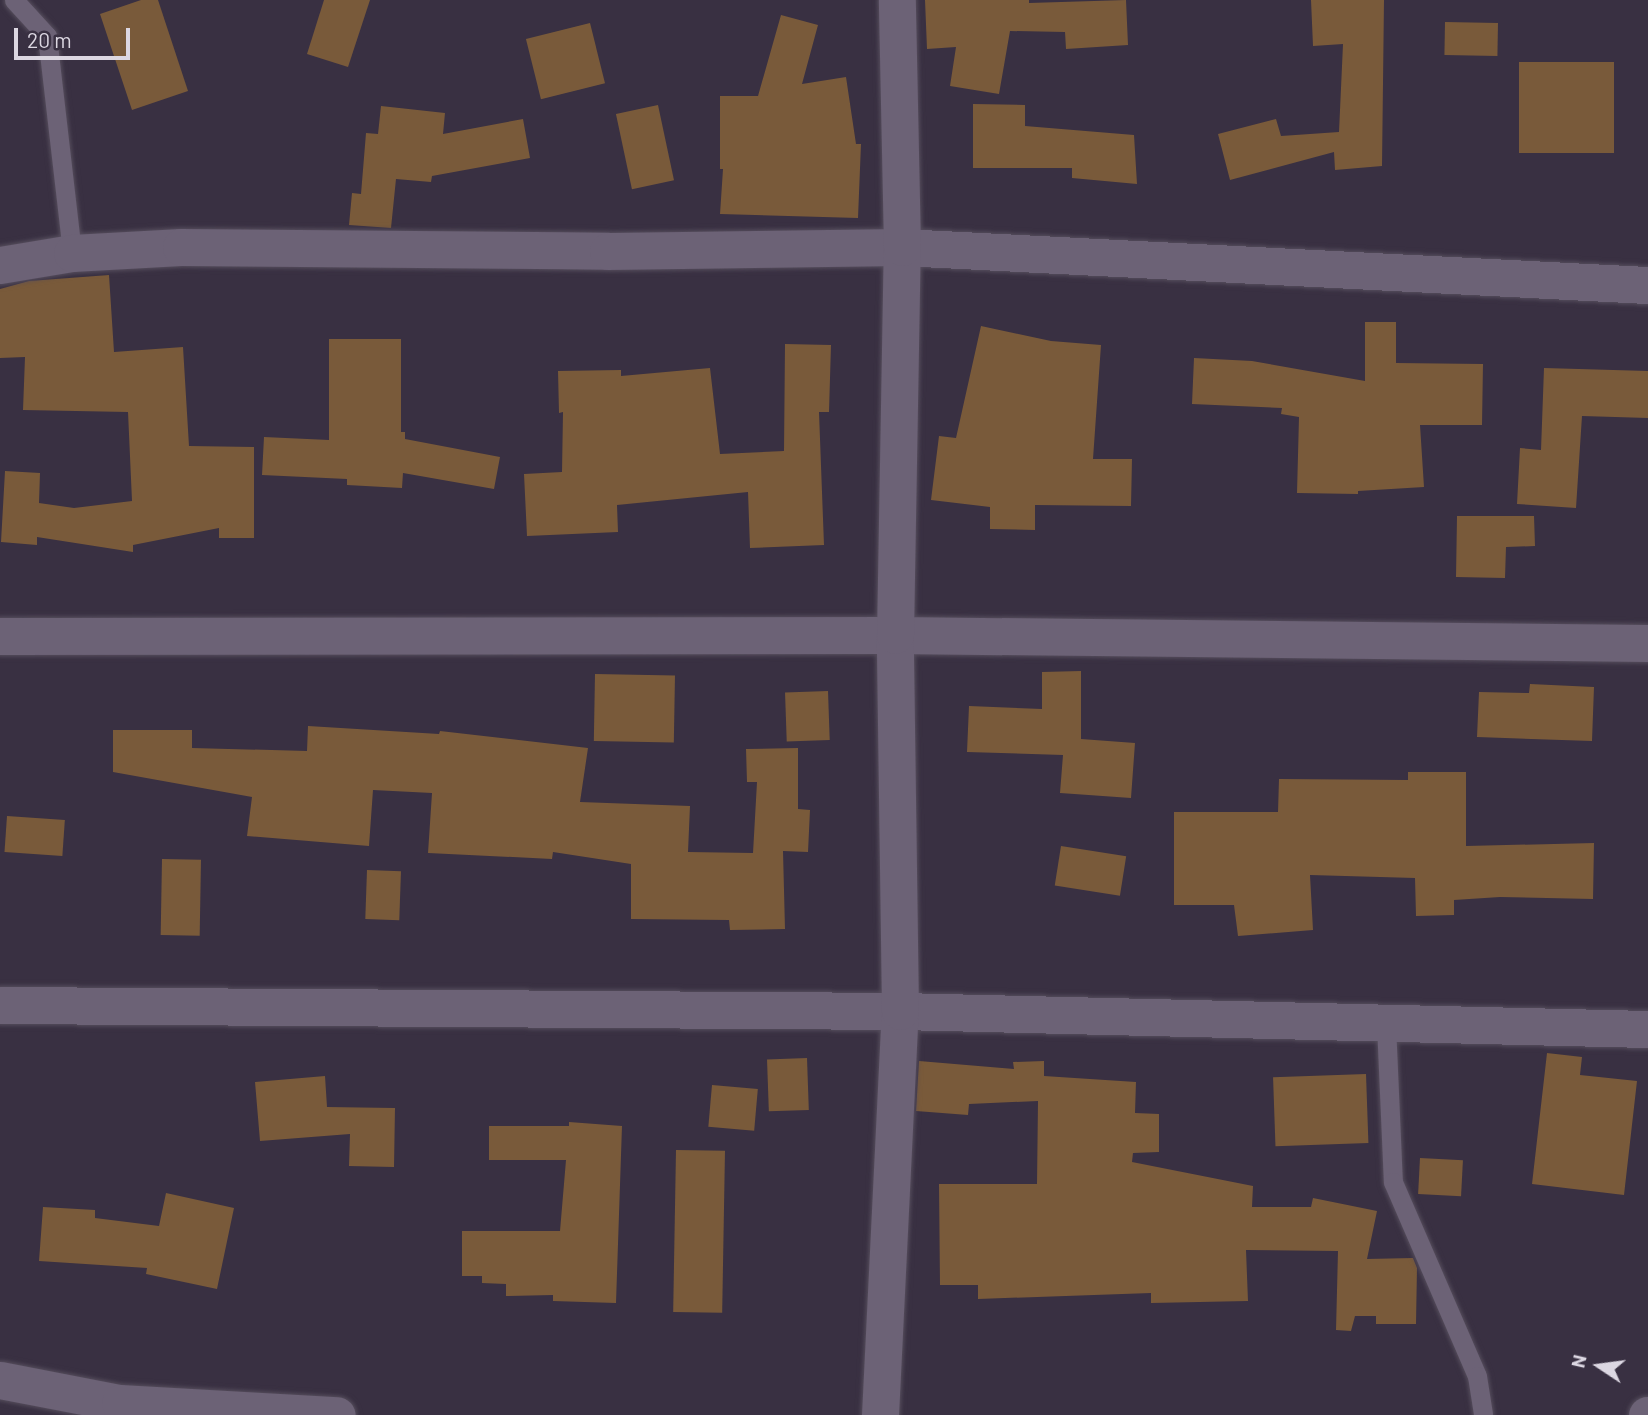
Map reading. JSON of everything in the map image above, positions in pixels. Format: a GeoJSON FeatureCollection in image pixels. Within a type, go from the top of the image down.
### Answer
{"type":"FeatureCollection","features":[{"type":"Feature","properties":{"kind":"street"},"geometry":{"type":"LineString","coordinates":[[880,1415],[900,1011],[895,635],[902,247],[897,0]]}},
{"type":"Feature","properties":{"kind":"street"},"geometry":{"type":"LineString","coordinates":[[0,265],[72,253],[181,247],[608,251],[902,247],[1648,285]]}},
{"type":"Feature","properties":{"kind":"street"},"geometry":{"type":"LineString","coordinates":[[0,636],[895,635],[1648,643]]}},
{"type":"Feature","properties":{"kind":"street"},"geometry":{"type":"LineString","coordinates":[[0,1005],[900,1011],[1648,1029]]}},
{"type":"Feature","properties":{"kind":"street"},"geometry":{"type":"LineString","coordinates":[[0,1380],[120,1403],[255,1413],[337,1415]]}},
{"type":"Feature","properties":{"kind":"lane"},"geometry":{"type":"LineString","coordinates":[[14,0],[47,36],[72,253]]}},
{"type":"Feature","properties":{"kind":"lane"},"geometry":{"type":"LineString","coordinates":[[1386,1024],[1393,1182],[1477,1376],[1483,1415]]}},
{"type":"Feature","properties":{"kind":"building"},"geometry":{"type":"Polygon","coordinates":[[[141,0],[158,0],[188,91],[132,110],[100,14],[141,0]]]}},
{"type":"Feature","properties":{"kind":"building"},"geometry":{"type":"Polygon","coordinates":[[[324,0],[370,0],[348,67],[307,54],[324,0]]]}},
{"type":"Feature","properties":{"kind":"building"},"geometry":{"type":"Polygon","coordinates":[[[925,0],[1029,0],[1029,3],[1126,0],[1128,45],[1066,49],[1065,32],[1010,31],[999,94],[950,86],[956,47],[927,49],[925,0]]]}},
{"type":"Feature","properties":{"kind":"building"},"geometry":{"type":"Polygon","coordinates":[[[1311,0],[1384,0],[1382,166],[1335,170],[1334,152],[1230,180],[1218,134],[1276,119],[1281,136],[1339,132],[1343,44],[1313,46],[1311,0]]]}},
{"type":"Feature","properties":{"kind":"building"},"geometry":{"type":"Polygon","coordinates":[[[781,15],[818,25],[802,84],[846,77],[856,144],[861,144],[858,218],[720,214],[723,169],[720,169],[720,96],[758,96],[781,15]]]}},
{"type":"Feature","properties":{"kind":"building"},"geometry":{"type":"Polygon","coordinates":[[[1445,22],[1498,23],[1497,56],[1444,55],[1445,22]]]}},
{"type":"Feature","properties":{"kind":"building"},"geometry":{"type":"Polygon","coordinates":[[[590,23],[605,83],[541,99],[526,39],[590,23]]]}},
{"type":"Feature","properties":{"kind":"building"},"geometry":{"type":"Polygon","coordinates":[[[1519,62],[1614,62],[1614,153],[1519,153],[1519,62]]]}},
{"type":"Feature","properties":{"kind":"building"},"geometry":{"type":"Polygon","coordinates":[[[973,104],[1025,105],[1025,126],[1134,135],[1137,184],[1072,178],[1072,168],[973,168],[973,104]]]}},
{"type":"Feature","properties":{"kind":"building"},"geometry":{"type":"Polygon","coordinates":[[[658,105],[674,180],[632,189],[616,114],[658,105]]]}},
{"type":"Feature","properties":{"kind":"building"},"geometry":{"type":"Polygon","coordinates":[[[381,106],[445,113],[443,134],[523,119],[530,158],[432,176],[431,182],[396,179],[391,228],[349,225],[352,193],[361,194],[366,133],[378,134],[381,106]]]}},
{"type":"Feature","properties":{"kind":"building"},"geometry":{"type":"Polygon","coordinates":[[[109,275],[114,352],[183,347],[189,446],[254,447],[254,538],[219,538],[219,528],[133,545],[133,552],[37,537],[37,545],[1,542],[5,471],[40,473],[39,503],[74,508],[132,501],[128,412],[23,410],[25,357],[0,358],[0,289],[29,281],[109,275]]]}},
{"type":"Feature","properties":{"kind":"building"},"geometry":{"type":"Polygon","coordinates":[[[1365,322],[1396,322],[1396,363],[1483,364],[1482,425],[1420,425],[1424,487],[1358,491],[1358,494],[1297,493],[1299,417],[1281,414],[1282,408],[1192,404],[1194,358],[1252,361],[1365,381],[1365,322]]]}},
{"type":"Feature","properties":{"kind":"building"},"geometry":{"type":"Polygon","coordinates":[[[981,326],[1051,341],[1101,345],[1093,459],[1132,459],[1131,506],[1035,505],[1035,530],[990,529],[990,507],[931,500],[939,436],[956,438],[981,326]]]}},
{"type":"Feature","properties":{"kind":"building"},"geometry":{"type":"Polygon","coordinates":[[[329,339],[401,339],[401,432],[405,432],[405,439],[500,457],[494,489],[403,473],[402,488],[347,485],[347,479],[262,475],[264,437],[329,440],[329,339]]]}},
{"type":"Feature","properties":{"kind":"building"},"geometry":{"type":"Polygon","coordinates":[[[785,344],[831,345],[829,412],[819,412],[824,545],[750,548],[748,492],[617,505],[618,532],[527,536],[524,474],[562,472],[563,412],[559,413],[558,371],[621,370],[621,376],[710,368],[720,454],[784,451],[785,344]]]}},
{"type":"Feature","properties":{"kind":"building"},"geometry":{"type":"Polygon","coordinates":[[[1544,368],[1648,371],[1648,418],[1582,416],[1576,508],[1517,504],[1520,448],[1541,450],[1544,368]]]}},
{"type":"Feature","properties":{"kind":"building"},"geometry":{"type":"Polygon","coordinates":[[[1457,516],[1534,516],[1535,546],[1506,547],[1505,578],[1456,577],[1457,516]]]}},
{"type":"Feature","properties":{"kind":"building"},"geometry":{"type":"Polygon","coordinates":[[[1081,671],[1081,739],[1135,743],[1131,798],[1060,793],[1063,755],[967,752],[969,706],[1042,709],[1042,672],[1081,671]]]}},
{"type":"Feature","properties":{"kind":"building"},"geometry":{"type":"Polygon","coordinates":[[[595,674],[675,675],[674,742],[594,741],[595,674]]]}},
{"type":"Feature","properties":{"kind":"building"},"geometry":{"type":"Polygon","coordinates":[[[1530,684],[1594,687],[1592,741],[1477,737],[1479,692],[1529,693],[1530,684]]]}},
{"type":"Feature","properties":{"kind":"building"},"geometry":{"type":"Polygon","coordinates":[[[828,691],[830,740],[787,741],[785,693],[828,691]]]}},
{"type":"Feature","properties":{"kind":"building"},"geometry":{"type":"Polygon","coordinates":[[[308,726],[439,734],[440,731],[588,748],[580,802],[690,806],[688,852],[753,853],[757,782],[747,782],[746,749],[798,748],[798,809],[810,810],[808,852],[783,851],[785,929],[730,930],[729,920],[631,919],[631,864],[553,852],[552,859],[428,853],[432,793],[373,790],[369,846],[247,836],[252,797],[113,772],[113,730],[192,730],[192,748],[307,751],[308,726]]]}},
{"type":"Feature","properties":{"kind":"building"},"geometry":{"type":"Polygon","coordinates":[[[1408,772],[1466,772],[1466,846],[1594,843],[1593,899],[1500,897],[1454,900],[1454,915],[1416,916],[1415,878],[1310,875],[1313,930],[1238,936],[1234,905],[1174,905],[1174,812],[1278,812],[1279,779],[1408,780],[1408,772]]]}},
{"type":"Feature","properties":{"kind":"building"},"geometry":{"type":"Polygon","coordinates":[[[7,816],[65,820],[62,856],[4,852],[7,816]]]}},
{"type":"Feature","properties":{"kind":"building"},"geometry":{"type":"Polygon","coordinates":[[[1061,846],[1126,856],[1120,896],[1055,886],[1061,846]]]}},
{"type":"Feature","properties":{"kind":"building"},"geometry":{"type":"Polygon","coordinates":[[[162,859],[201,860],[200,936],[161,935],[162,859]]]}},
{"type":"Feature","properties":{"kind":"building"},"geometry":{"type":"Polygon","coordinates":[[[367,870],[401,871],[399,920],[365,919],[367,870]]]}},
{"type":"Feature","properties":{"kind":"building"},"geometry":{"type":"Polygon","coordinates":[[[1547,1053],[1582,1057],[1580,1075],[1637,1081],[1624,1195],[1532,1184],[1547,1053]]]}},
{"type":"Feature","properties":{"kind":"building"},"geometry":{"type":"Polygon","coordinates":[[[807,1058],[809,1110],[769,1111],[767,1059],[807,1058]]]}},
{"type":"Feature","properties":{"kind":"building"},"geometry":{"type":"Polygon","coordinates":[[[919,1061],[1014,1069],[1013,1062],[1044,1061],[1044,1076],[1136,1082],[1135,1113],[1159,1114],[1159,1152],[1133,1153],[1132,1162],[1253,1186],[1252,1207],[1311,1207],[1313,1198],[1377,1211],[1367,1259],[1413,1258],[1417,1268],[1416,1324],[1376,1324],[1376,1316],[1355,1316],[1351,1331],[1336,1330],[1338,1251],[1246,1250],[1248,1301],[1151,1303],[1151,1293],[978,1299],[978,1285],[940,1285],[939,1184],[1037,1184],[1038,1101],[969,1104],[968,1115],[916,1111],[919,1061]]]}},
{"type":"Feature","properties":{"kind":"building"},"geometry":{"type":"Polygon","coordinates":[[[1366,1074],[1368,1143],[1275,1146],[1273,1077],[1366,1074]]]}},
{"type":"Feature","properties":{"kind":"building"},"geometry":{"type":"Polygon","coordinates":[[[325,1076],[327,1107],[395,1108],[394,1167],[349,1166],[350,1134],[260,1141],[255,1082],[325,1076]]]}},
{"type":"Feature","properties":{"kind":"building"},"geometry":{"type":"Polygon","coordinates":[[[712,1085],[758,1089],[754,1131],[708,1127],[712,1085]]]}},
{"type":"Feature","properties":{"kind":"building"},"geometry":{"type":"Polygon","coordinates":[[[569,1122],[622,1126],[616,1303],[553,1301],[553,1295],[506,1296],[506,1284],[482,1283],[482,1276],[462,1276],[462,1231],[560,1231],[566,1160],[489,1160],[489,1126],[569,1126],[569,1122]]]}},
{"type":"Feature","properties":{"kind":"building"},"geometry":{"type":"Polygon","coordinates":[[[676,1150],[725,1151],[722,1313],[673,1312],[676,1150]]]}},
{"type":"Feature","properties":{"kind":"building"},"geometry":{"type":"Polygon","coordinates":[[[1420,1158],[1463,1160],[1461,1196],[1418,1194],[1420,1158]]]}},
{"type":"Feature","properties":{"kind":"building"},"geometry":{"type":"Polygon","coordinates":[[[166,1193],[234,1208],[217,1289],[146,1274],[147,1268],[39,1261],[43,1207],[95,1210],[95,1218],[159,1226],[166,1193]]]}}]}
